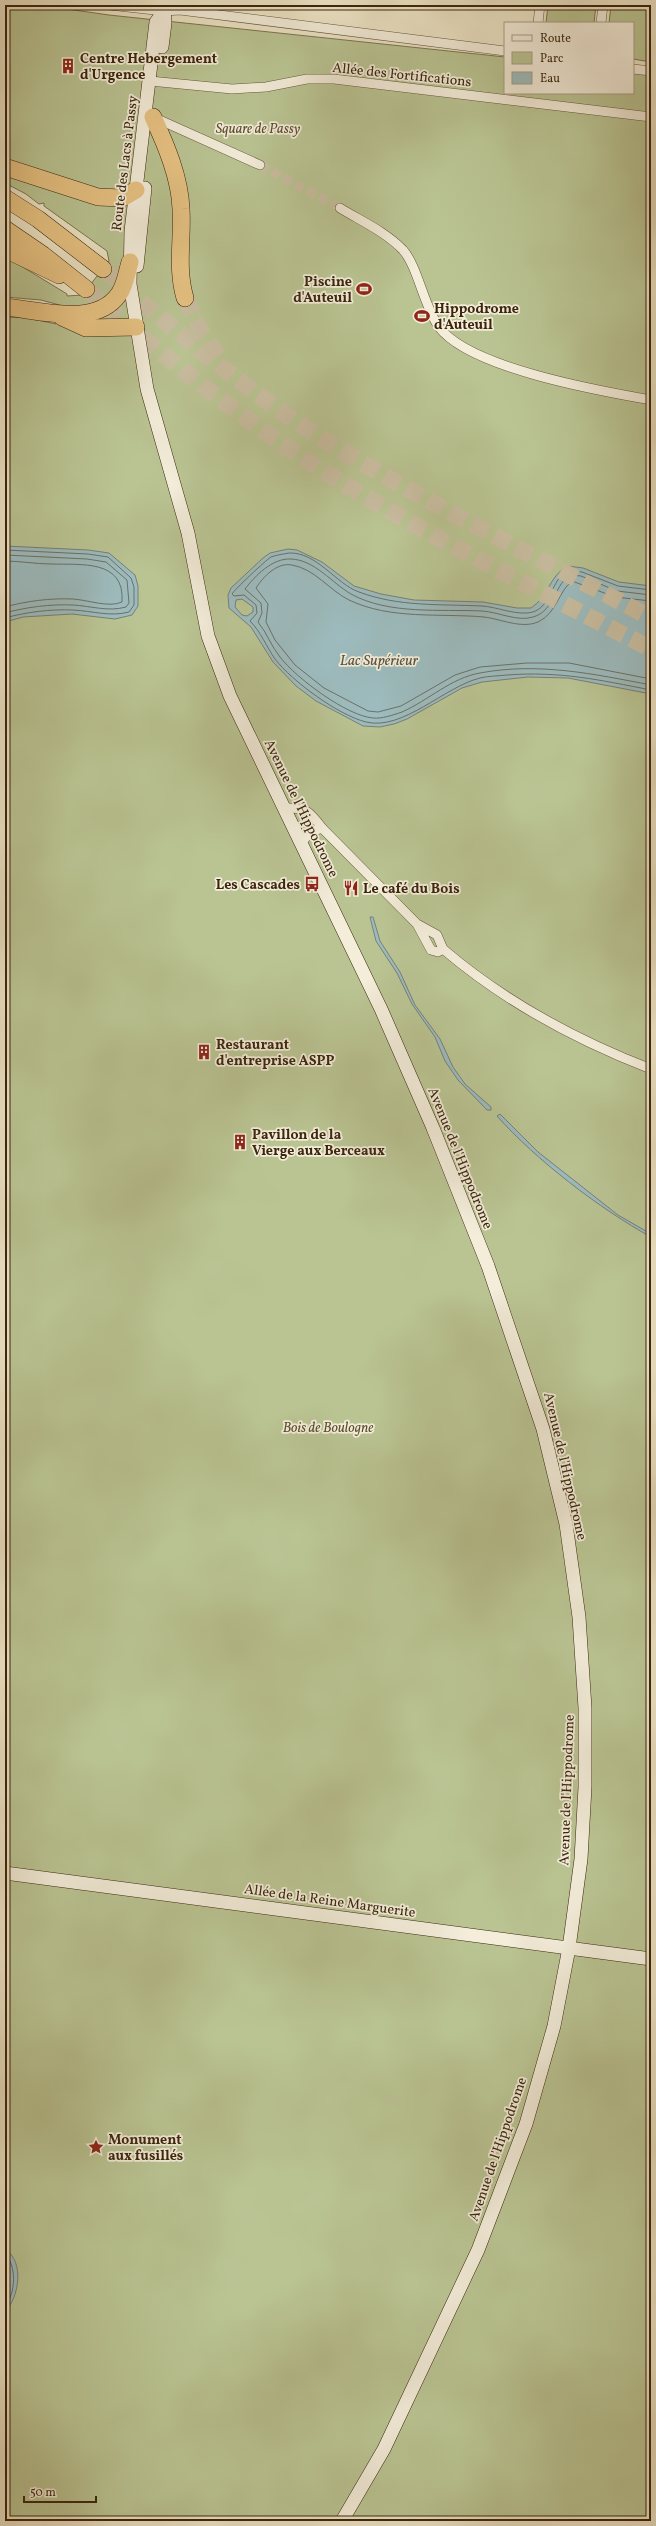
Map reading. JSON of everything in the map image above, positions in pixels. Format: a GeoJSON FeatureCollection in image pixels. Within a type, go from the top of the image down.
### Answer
{"type":"FeatureCollection","features":[{"type":"Feature","properties":{"kind":"highway"},"geometry":{"type":"LineString","coordinates":[[154,117],[162,136],[180,196],[182,217],[179,267],[185,298]]}},
{"type":"Feature","properties":{"kind":"highway"},"geometry":{"type":"LineString","coordinates":[[5,167],[110,199],[122,198],[136,190]]}},
{"type":"Feature","properties":{"kind":"highway"},"geometry":{"type":"LineString","coordinates":[[5,198],[44,223],[103,269]]}},
{"type":"Feature","properties":{"kind":"highway"},"geometry":{"type":"LineString","coordinates":[[5,229],[43,255],[86,289],[5,249]]}},
{"type":"Feature","properties":{"kind":"highway"},"geometry":{"type":"LineString","coordinates":[[6,308],[84,315],[103,308],[121,292],[130,262]]}},
{"type":"Feature","properties":{"kind":"highway"},"geometry":{"type":"LineString","coordinates":[[52,313],[86,328],[136,327]]}},
{"type":"Feature","properties":{"kind":"main road","name":"Route des Lacs à Passy"},"geometry":{"type":"LineString","coordinates":[[164,8],[166,23],[154,82],[136,190],[130,262],[136,327],[147,389],[183,513]]}},
{"type":"Feature","properties":{"kind":"main road","name":"Route des Lacs à Passy"},"geometry":{"type":"LineString","coordinates":[[134,309],[154,117],[154,82]]}},
{"type":"Feature","properties":{"kind":"main road","name":"Avenue de l'Hippodrome"},"geometry":{"type":"LineString","coordinates":[[183,513],[208,636],[218,668],[381,1009],[433,1128],[491,1274],[543,1429],[566,1524],[579,1616],[585,1708],[585,1787],[581,1859],[570,1948],[554,2026],[526,2124],[478,2250],[384,2448],[342,2521]]}},
{"type":"Feature","properties":{"kind":"main road","name":"Allée de la Reine Marguerite"},"geometry":{"type":"LineString","coordinates":[[5,1873],[651,1959]]}},
{"type":"Feature","properties":{"kind":"street"},"geometry":{"type":"LineString","coordinates":[[109,5],[164,8],[504,51]]}},
{"type":"Feature","properties":{"kind":"street"},"geometry":{"type":"LineString","coordinates":[[538,22],[540,5]]}},
{"type":"Feature","properties":{"kind":"street"},"geometry":{"type":"LineString","coordinates":[[601,22],[603,5]]}},
{"type":"Feature","properties":{"kind":"street"},"geometry":{"type":"LineString","coordinates":[[634,69],[651,71]]}},
{"type":"Feature","properties":{"kind":"street","name":"Allée des Fortifications"},"geometry":{"type":"LineString","coordinates":[[154,82],[232,88],[266,87],[307,79],[334,79],[651,117]]}},
{"type":"Feature","properties":{"kind":"street"},"geometry":{"type":"LineString","coordinates":[[154,117],[260,165]]}},
{"type":"Feature","properties":{"kind":"street"},"geometry":{"type":"LineString","coordinates":[[340,208],[375,229],[404,251],[439,327],[462,348],[483,358],[549,377],[651,400]]}},
{"type":"Feature","properties":{"kind":"street"},"geometry":{"type":"LineString","coordinates":[[285,808],[299,808],[310,812],[322,828],[417,924],[437,935],[443,949],[470,972],[532,1012],[581,1040],[651,1069]]}},
{"type":"Feature","properties":{"kind":"street"},"geometry":{"type":"LineString","coordinates":[[301,843],[311,832],[322,828]]}},
{"type":"Feature","properties":{"kind":"street"},"geometry":{"type":"LineString","coordinates":[[417,924],[430,950],[438,952],[443,949]]}},
{"type":"Feature","properties":{"kind":"green space","name":"Bois de Boulogne"},"geometry":{"type":"Polygon","coordinates":[[[5,5],[39,5],[109,15],[504,57],[504,94],[634,94],[634,73],[651,75],[651,2521],[5,2521],[5,317],[28,318],[56,324],[63,306],[41,300],[5,297],[5,260],[8,258],[67,294],[67,296],[82,295],[109,261],[107,251],[44,206],[44,203],[39,204],[26,194],[5,183],[5,5]]]}},
{"type":"Feature","properties":{"kind":"green space"},"geometry":{"type":"Polygon","coordinates":[[[548,5],[596,5],[594,22],[546,22],[548,5]]]}},
{"type":"Feature","properties":{"kind":"green space"},"geometry":{"type":"Polygon","coordinates":[[[611,5],[651,5],[651,62],[634,59],[634,22],[609,22],[611,5]]]}},
{"type":"Feature","properties":{"kind":"water"},"geometry":{"type":"Polygon","coordinates":[[[5,546],[88,550],[109,553],[135,575],[138,586],[138,606],[132,615],[115,619],[72,614],[23,617],[5,622],[5,546]]]}},
{"type":"Feature","properties":{"kind":"water","name":"Lac Supérieur"},"geometry":{"type":"Polygon","coordinates":[[[288,549],[297,550],[322,562],[354,586],[381,594],[414,600],[483,602],[517,608],[531,608],[537,604],[557,575],[568,566],[583,568],[619,582],[651,586],[651,694],[568,678],[528,677],[482,682],[462,688],[407,719],[394,724],[380,727],[363,726],[316,701],[296,686],[273,662],[251,627],[229,608],[228,595],[231,588],[270,553],[288,549]],[[242,599],[236,600],[235,607],[242,615],[247,616],[253,612],[253,607],[242,599]]]}},
{"type":"Feature","properties":{"kind":"water"},"geometry":{"type":"Polygon","coordinates":[[[370,917],[373,917],[380,941],[400,972],[415,1005],[440,1039],[453,1067],[465,1084],[491,1107],[491,1110],[487,1110],[458,1080],[445,1061],[435,1037],[412,1004],[397,973],[376,941],[370,917]]]}},
{"type":"Feature","properties":{"kind":"water"},"geometry":{"type":"Polygon","coordinates":[[[500,1114],[538,1152],[618,1215],[651,1234],[651,1237],[631,1226],[590,1198],[549,1166],[530,1150],[497,1116],[500,1114]]]}},
{"type":"Feature","properties":{"kind":"water"},"geometry":{"type":"Polygon","coordinates":[[[5,2249],[15,2262],[18,2280],[14,2298],[5,2312],[5,2249]]]}},
{"type":"Feature","properties":{"kind":"tunnel"},"geometry":{"type":"LineString","coordinates":[[260,165],[340,208]]}},
{"type":"Feature","properties":{"kind":"tunnel"},"geometry":{"type":"LineString","coordinates":[[103,269],[232,376],[315,434],[397,483],[651,618]]}},
{"type":"Feature","properties":{"kind":"tunnel"},"geometry":{"type":"LineString","coordinates":[[86,289],[192,378],[248,420],[305,459],[432,535],[651,649]]}},
{"type":"Feature","properties":{"kind":"tunnel"},"geometry":{"type":"LineString","coordinates":[[185,298],[203,335],[221,360]]}},
{"type":"Feature","properties":{"kind":"place","name":"Centre Hebergement d'Urgence"},"geometry":{"type":"Point","coordinates":[68,66]}},
{"type":"Feature","properties":{"kind":"place","name":"Piscine d'Auteuil"},"geometry":{"type":"Point","coordinates":[364,289]}},
{"type":"Feature","properties":{"kind":"place","name":"Hippodrome d'Auteuil"},"geometry":{"type":"Point","coordinates":[422,316]}},
{"type":"Feature","properties":{"kind":"place","name":"Les Cascades"},"geometry":{"type":"Point","coordinates":[312,884]}},
{"type":"Feature","properties":{"kind":"place","name":"Le café du Bois"},"geometry":{"type":"Point","coordinates":[351,888]}},
{"type":"Feature","properties":{"kind":"place","name":"Restaurant d'entreprise ASPP"},"geometry":{"type":"Point","coordinates":[204,1052]}},
{"type":"Feature","properties":{"kind":"place","name":"Pavillon de la Vierge aux Berceaux"},"geometry":{"type":"Point","coordinates":[240,1142]}},
{"type":"Feature","properties":{"kind":"place","name":"Monument aux fusillés"},"geometry":{"type":"Point","coordinates":[96,2147]}},
{"type":"Feature","properties":{"kind":"park label","name":"Square de Passy"},"geometry":{"type":"Point","coordinates":[258,128]}}]}
